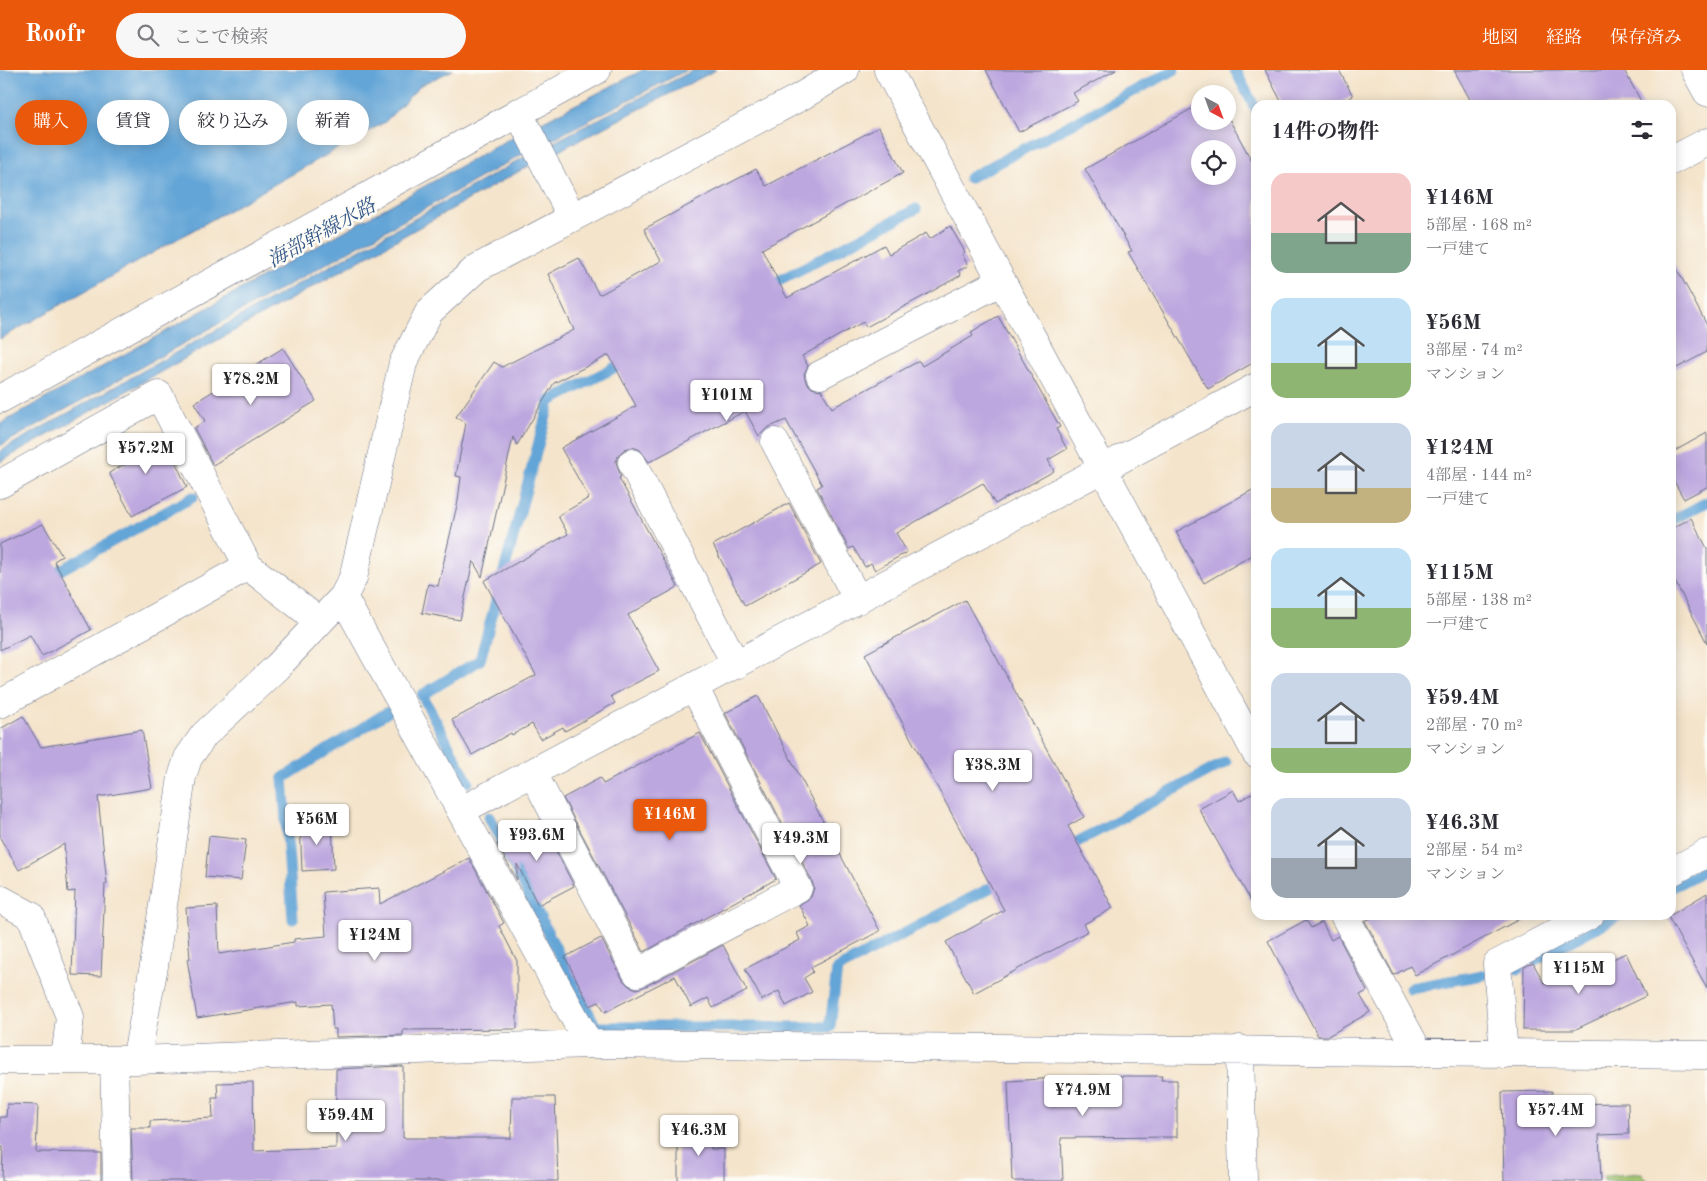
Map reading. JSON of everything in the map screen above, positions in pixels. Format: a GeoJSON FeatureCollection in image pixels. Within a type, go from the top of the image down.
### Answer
{"type":"FeatureCollection","features":[{"type":"Feature","properties":{"kind":"street"},"geometry":{"type":"LineString","coordinates":[[0,399],[521,118],[597,70]]}},
{"type":"Feature","properties":{"kind":"street"},"geometry":{"type":"LineString","coordinates":[[117,1181],[125,1060],[154,966],[182,777],[188,758],[204,735],[278,667],[343,597],[353,578],[403,364],[429,312],[477,268],[800,96],[845,70]]}},
{"type":"Feature","properties":{"kind":"street"},"geometry":{"type":"LineString","coordinates":[[888,70],[1251,744]]}},
{"type":"Feature","properties":{"kind":"street"},"geometry":{"type":"LineString","coordinates":[[1696,70],[1707,92]]}},
{"type":"Feature","properties":{"kind":"street"},"geometry":{"type":"LineString","coordinates":[[521,118],[572,217]]}},
{"type":"Feature","properties":{"kind":"street"},"geometry":{"type":"LineString","coordinates":[[1676,158],[1707,142]]}},
{"type":"Feature","properties":{"kind":"street"},"geometry":{"type":"LineString","coordinates":[[820,375],[1002,281]]}},
{"type":"Feature","properties":{"kind":"street"},"geometry":{"type":"LineString","coordinates":[[462,810],[1104,470],[1251,390]]}},
{"type":"Feature","properties":{"kind":"street"},"geometry":{"type":"LineString","coordinates":[[0,484],[159,395],[248,566],[319,621]]}},
{"type":"Feature","properties":{"kind":"street"},"geometry":{"type":"LineString","coordinates":[[775,442],[858,600]]}},
{"type":"Feature","properties":{"kind":"street"},"geometry":{"type":"LineString","coordinates":[[632,463],[736,665]]}},
{"type":"Feature","properties":{"kind":"street"},"geometry":{"type":"LineString","coordinates":[[0,704],[248,566]]}},
{"type":"Feature","properties":{"kind":"street"},"geometry":{"type":"LineString","coordinates":[[343,597],[462,810],[589,1044]]}},
{"type":"Feature","properties":{"kind":"street"},"geometry":{"type":"LineString","coordinates":[[533,773],[637,973],[798,888],[694,687]]}},
{"type":"Feature","properties":{"kind":"street"},"geometry":{"type":"LineString","coordinates":[[1676,869],[1707,853]]}},
{"type":"Feature","properties":{"kind":"street"},"geometry":{"type":"LineString","coordinates":[[0,899],[31,916],[70,1017],[64,1060]]}},
{"type":"Feature","properties":{"kind":"street"},"geometry":{"type":"LineString","coordinates":[[1347,920],[1419,1054]]}},
{"type":"Feature","properties":{"kind":"street"},"geometry":{"type":"LineString","coordinates":[[1504,1054],[1497,964],[1573,920]]}},
{"type":"Feature","properties":{"kind":"street"},"geometry":{"type":"LineString","coordinates":[[0,1060],[125,1060],[589,1044],[1240,1049],[1419,1054],[1707,1054]]}},
{"type":"Feature","properties":{"kind":"street"},"geometry":{"type":"LineString","coordinates":[[1240,1049],[1243,1181]]}},
{"type":"Feature","properties":{"kind":"green space"},"geometry":{"type":"Polygon","coordinates":[[[1642,1173],[1648,1181],[1604,1181],[1604,1176],[1642,1173]]]}},
{"type":"Feature","properties":{"kind":"water"},"geometry":{"type":"Polygon","coordinates":[[[0,70],[453,70],[421,85],[385,122],[369,131],[369,100],[297,100],[297,145],[344,145],[0,339],[0,70]]]}},
{"type":"Feature","properties":{"kind":"water"},"geometry":{"type":"Polygon","coordinates":[[[643,70],[687,70],[519,156],[0,446],[0,424],[514,136],[643,70]]]}},
{"type":"Feature","properties":{"kind":"water"},"geometry":{"type":"Polygon","coordinates":[[[694,70],[716,70],[525,168],[0,462],[0,451],[521,159],[694,70]]]}},
{"type":"Feature","properties":{"kind":"building"},"geometry":{"type":"Polygon","coordinates":[[[986,70],[1116,70],[1073,93],[1078,101],[1019,132],[986,70]]]}},
{"type":"Feature","properties":{"kind":"building"},"geometry":{"type":"Polygon","coordinates":[[[1265,70],[1339,70],[1353,96],[1345,100],[1280,100],[1265,70]]]}},
{"type":"Feature","properties":{"kind":"building"},"geometry":{"type":"Polygon","coordinates":[[[1454,70],[1624,70],[1640,100],[1470,100],[1454,70]]]}},
{"type":"Feature","properties":{"kind":"building"},"geometry":{"type":"Polygon","coordinates":[[[1191,109],[1191,130],[1235,130],[1251,160],[1251,364],[1208,389],[1128,252],[1132,251],[1085,169],[1191,109]]]}},
{"type":"Feature","properties":{"kind":"building"},"geometry":{"type":"Polygon","coordinates":[[[879,127],[903,173],[762,249],[787,298],[884,245],[889,254],[926,233],[930,239],[950,226],[965,252],[962,254],[968,266],[958,271],[961,275],[922,297],[866,327],[863,322],[802,356],[808,366],[804,374],[806,382],[812,388],[821,390],[832,408],[919,361],[922,366],[973,336],[971,332],[998,316],[1060,427],[1056,429],[1067,449],[1048,460],[1054,471],[995,504],[983,483],[896,533],[907,552],[875,570],[871,563],[865,567],[853,547],[849,549],[817,488],[822,485],[786,420],[767,428],[759,436],[745,411],[649,462],[640,450],[633,447],[625,449],[619,454],[616,462],[621,477],[619,478],[678,587],[628,615],[659,671],[611,696],[615,703],[565,731],[563,727],[541,739],[532,724],[512,735],[511,733],[472,755],[452,720],[536,675],[484,581],[568,534],[558,516],[589,498],[561,448],[636,406],[609,355],[554,383],[517,445],[513,437],[482,577],[473,561],[460,620],[422,613],[428,584],[438,586],[458,501],[461,477],[456,476],[466,423],[456,417],[494,362],[502,367],[574,330],[548,274],[579,258],[598,293],[601,294],[661,261],[644,229],[756,169],[766,186],[879,127]]]}},
{"type":"Feature","properties":{"kind":"building"},"geometry":{"type":"Polygon","coordinates":[[[1676,267],[1707,325],[1707,352],[1676,368],[1676,267]]]}},
{"type":"Feature","properties":{"kind":"building"},"geometry":{"type":"Polygon","coordinates":[[[283,348],[316,401],[213,465],[194,428],[205,421],[194,403],[283,348]]]}},
{"type":"Feature","properties":{"kind":"building"},"geometry":{"type":"Polygon","coordinates":[[[1707,433],[1707,487],[1684,499],[1676,485],[1676,450],[1707,433]]]}},
{"type":"Feature","properties":{"kind":"building"},"geometry":{"type":"Polygon","coordinates":[[[143,435],[151,450],[166,442],[187,487],[132,516],[109,473],[125,464],[117,449],[143,435]]]}},
{"type":"Feature","properties":{"kind":"building"},"geometry":{"type":"Polygon","coordinates":[[[1251,491],[1251,556],[1204,583],[1176,532],[1251,491]]]}},
{"type":"Feature","properties":{"kind":"building"},"geometry":{"type":"Polygon","coordinates":[[[789,503],[821,564],[745,606],[713,545],[789,503]]]}},
{"type":"Feature","properties":{"kind":"building"},"geometry":{"type":"Polygon","coordinates":[[[1691,518],[1707,548],[1707,643],[1676,584],[1676,526],[1691,518]]]}},
{"type":"Feature","properties":{"kind":"building"},"geometry":{"type":"Polygon","coordinates":[[[43,524],[62,556],[54,561],[91,630],[42,656],[30,635],[0,650],[0,544],[43,524]]]}},
{"type":"Feature","properties":{"kind":"building"},"geometry":{"type":"Polygon","coordinates":[[[965,600],[1084,817],[1068,826],[1113,908],[1084,924],[1088,931],[974,993],[946,942],[1004,910],[865,654],[965,600]]]}},
{"type":"Feature","properties":{"kind":"building"},"geometry":{"type":"Polygon","coordinates":[[[758,696],[880,931],[811,967],[813,972],[804,978],[812,992],[786,1006],[779,991],[762,1000],[745,969],[800,940],[797,933],[810,926],[799,905],[811,897],[814,888],[725,713],[758,696]]]}},
{"type":"Feature","properties":{"kind":"building"},"geometry":{"type":"Polygon","coordinates":[[[23,716],[41,747],[142,730],[152,788],[98,797],[107,884],[105,884],[101,976],[72,975],[75,891],[68,892],[64,844],[19,870],[0,838],[0,729],[23,716]]]}},
{"type":"Feature","properties":{"kind":"building"},"geometry":{"type":"Polygon","coordinates":[[[700,733],[776,879],[644,952],[563,798],[600,778],[603,784],[700,733]]]}},
{"type":"Feature","properties":{"kind":"building"},"geometry":{"type":"Polygon","coordinates":[[[1233,790],[1239,801],[1251,794],[1251,901],[1199,809],[1233,790]]]}},
{"type":"Feature","properties":{"kind":"building"},"geometry":{"type":"Polygon","coordinates":[[[540,820],[574,886],[538,905],[517,864],[517,880],[497,844],[540,820]]]}},
{"type":"Feature","properties":{"kind":"building"},"geometry":{"type":"Polygon","coordinates":[[[332,822],[334,869],[302,871],[300,823],[332,822]]]}},
{"type":"Feature","properties":{"kind":"building"},"geometry":{"type":"Polygon","coordinates":[[[209,836],[246,840],[241,880],[205,877],[209,836]]]}},
{"type":"Feature","properties":{"kind":"building"},"geometry":{"type":"Polygon","coordinates":[[[469,858],[504,923],[499,926],[517,961],[517,1029],[403,1030],[403,1035],[336,1037],[336,1029],[333,1029],[331,1004],[298,1006],[298,1002],[197,1018],[187,959],[190,959],[186,908],[217,906],[219,954],[294,942],[294,939],[326,936],[323,892],[379,888],[380,904],[469,858]]]}},
{"type":"Feature","properties":{"kind":"building"},"geometry":{"type":"Polygon","coordinates":[[[1707,893],[1707,988],[1670,920],[1676,920],[1676,912],[1707,893]]]}},
{"type":"Feature","properties":{"kind":"building"},"geometry":{"type":"Polygon","coordinates":[[[1306,920],[1311,928],[1322,922],[1331,940],[1338,936],[1367,991],[1360,995],[1370,1012],[1328,1036],[1318,1036],[1268,941],[1306,920]]]}},
{"type":"Feature","properties":{"kind":"building"},"geometry":{"type":"Polygon","coordinates":[[[1518,920],[1415,975],[1410,966],[1394,975],[1365,921],[1518,920]]]}},
{"type":"Feature","properties":{"kind":"building"},"geometry":{"type":"Polygon","coordinates":[[[601,938],[623,980],[629,986],[637,989],[723,945],[747,991],[713,1008],[708,998],[691,1007],[675,976],[605,1012],[599,1002],[590,1006],[565,957],[601,938]]]}},
{"type":"Feature","properties":{"kind":"building"},"geometry":{"type":"Polygon","coordinates":[[[1626,953],[1646,996],[1574,1030],[1523,1030],[1524,967],[1533,963],[1544,983],[1595,960],[1598,966],[1626,953]]]}},
{"type":"Feature","properties":{"kind":"building"},"geometry":{"type":"Polygon","coordinates":[[[403,1066],[403,1138],[511,1138],[512,1097],[555,1097],[558,1181],[133,1181],[131,1128],[150,1128],[150,1121],[213,1118],[212,1098],[218,1098],[217,1083],[253,1082],[254,1151],[336,1148],[336,1069],[403,1066]]]}},
{"type":"Feature","properties":{"kind":"building"},"geometry":{"type":"Polygon","coordinates":[[[1092,1076],[1162,1076],[1161,1080],[1177,1080],[1177,1137],[1061,1138],[1063,1181],[1012,1181],[1008,1081],[1092,1076]]]}},
{"type":"Feature","properties":{"kind":"building"},"geometry":{"type":"Polygon","coordinates":[[[1552,1091],[1552,1104],[1628,1103],[1629,1134],[1599,1135],[1601,1181],[1504,1181],[1502,1092],[1552,1091]]]}},
{"type":"Feature","properties":{"kind":"building"},"geometry":{"type":"Polygon","coordinates":[[[7,1104],[38,1105],[36,1152],[101,1153],[101,1181],[2,1181],[3,1147],[0,1147],[0,1117],[6,1117],[7,1104]]]}},
{"type":"Feature","properties":{"kind":"building"},"geometry":{"type":"Polygon","coordinates":[[[678,1128],[711,1128],[711,1149],[724,1149],[724,1181],[678,1181],[678,1128]]]}},
{"type":"Feature","properties":{"kind":"waterway"},"geometry":{"type":"LineString","coordinates":[[969,178],[1174,70]]}},
{"type":"Feature","properties":{"kind":"waterway"},"geometry":{"type":"LineString","coordinates":[[1235,70],[1251,100]]}},
{"type":"Feature","properties":{"kind":"waterway"},"geometry":{"type":"LineString","coordinates":[[765,288],[916,209]]}},
{"type":"Feature","properties":{"kind":"waterway"},"geometry":{"type":"LineString","coordinates":[[468,782],[422,695],[480,660],[550,401],[629,360]]}},
{"type":"Feature","properties":{"kind":"waterway"},"geometry":{"type":"LineString","coordinates":[[46,578],[193,497]]}},
{"type":"Feature","properties":{"kind":"waterway"},"geometry":{"type":"LineString","coordinates":[[1676,518],[1707,502]]}},
{"type":"Feature","properties":{"kind":"waterway"},"geometry":{"type":"LineString","coordinates":[[293,919],[283,778],[388,712]]}},
{"type":"Feature","properties":{"kind":"waterway"},"geometry":{"type":"LineString","coordinates":[[1064,849],[1226,762]]}},
{"type":"Feature","properties":{"kind":"waterway"},"geometry":{"type":"LineString","coordinates":[[489,817],[596,1027],[830,1027],[837,969],[1003,881]]}},
{"type":"Feature","properties":{"kind":"waterway"},"geometry":{"type":"LineString","coordinates":[[1676,885],[1707,869]]}},
{"type":"Feature","properties":{"kind":"waterway"},"geometry":{"type":"LineString","coordinates":[[1518,969],[1611,920]]}},
{"type":"Feature","properties":{"kind":"waterway"},"geometry":{"type":"LineString","coordinates":[[1410,988],[1483,975]]}},
{"type":"Feature","properties":{"kind":"water label","name":"海部幹線水路"},"geometry":{"type":"Point","coordinates":[322,234]}}]}
